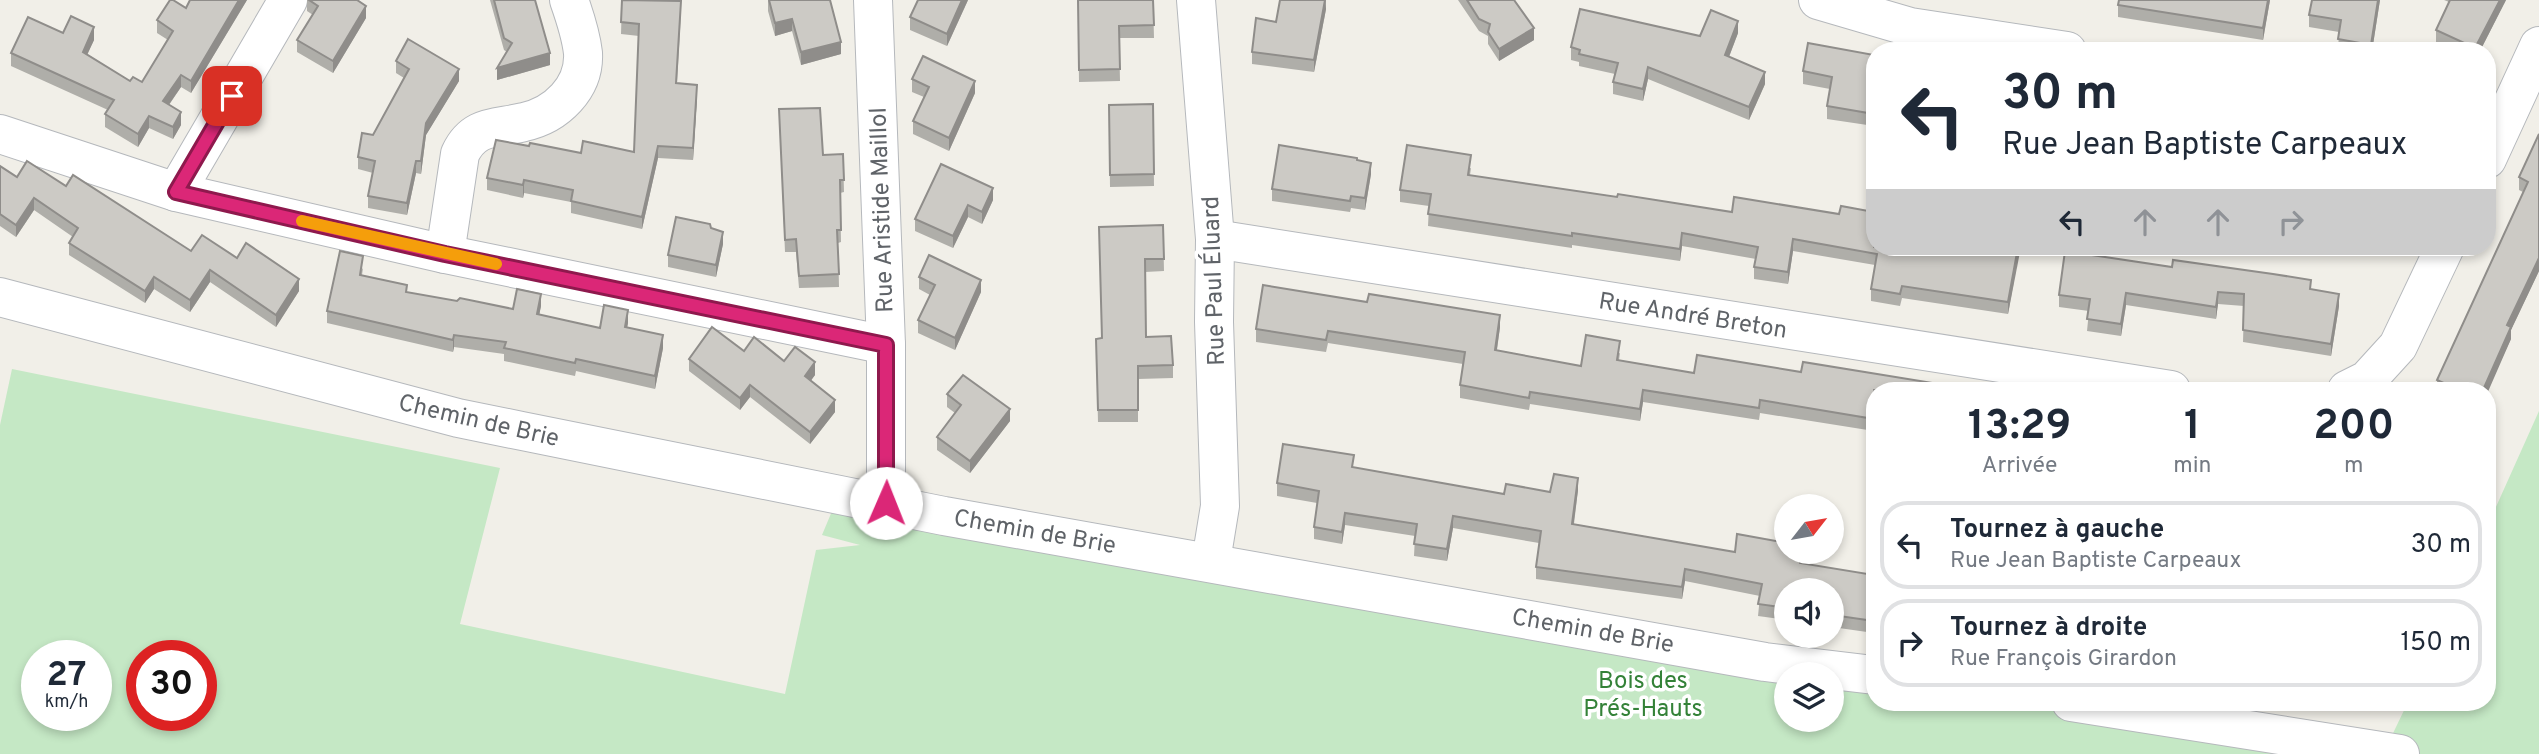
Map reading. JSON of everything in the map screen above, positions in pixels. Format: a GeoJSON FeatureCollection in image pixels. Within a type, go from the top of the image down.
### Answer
{"type":"FeatureCollection","features":[{"type":"Feature","properties":{"kind":"street"},"geometry":{"type":"LineString","coordinates":[[176,192],[288,0]]}},
{"type":"Feature","properties":{"kind":"street"},"geometry":{"type":"LineString","coordinates":[[445,254],[460,154],[466,142],[477,132],[544,116],[561,105],[571,93],[583,56],[580,35],[569,0]]}},
{"type":"Feature","properties":{"kind":"street","name":"Rue Aristide Maillol"},"geometry":{"type":"LineString","coordinates":[[873,0],[886,345],[886,503]]}},
{"type":"Feature","properties":{"kind":"street","name":"Rue Paul Éluard"},"geometry":{"type":"LineString","coordinates":[[1196,0],[1215,239],[1214,322],[1220,506],[1211,561]]}},
{"type":"Feature","properties":{"kind":"street"},"geometry":{"type":"LineString","coordinates":[[1818,0],[1910,27],[2008,42]]}},
{"type":"Feature","properties":{"kind":"street"},"geometry":{"type":"LineString","coordinates":[[2496,129],[2539,46]]}},
{"type":"Feature","properties":{"kind":"street"},"geometry":{"type":"LineString","coordinates":[[0,134],[176,192],[445,254],[886,345]]}},
{"type":"Feature","properties":{"kind":"street","name":"Rue André Breton"},"geometry":{"type":"LineString","coordinates":[[1215,239],[2120,382]]}},
{"type":"Feature","properties":{"kind":"street"},"geometry":{"type":"LineString","coordinates":[[2363,382],[2398,346],[2441,256]]}},
{"type":"Feature","properties":{"kind":"street","name":"Chemin de Brie"},"geometry":{"type":"LineString","coordinates":[[0,297],[458,418],[886,503],[1765,662],[1866,675]]}},
{"type":"Feature","properties":{"kind":"street"},"geometry":{"type":"LineString","coordinates":[[2128,711],[2400,754]]}},
{"type":"Feature","properties":{"kind":"green space","name":"Bois des Prés-Hauts"},"geometry":{"type":"Polygon","coordinates":[[[12,369],[500,468],[460,624],[785,694],[816,550],[860,545],[822,535],[835,504],[1824,662],[1774,662],[1774,732],[1844,732],[1844,665],[1866,669],[1866,711],[2127,711],[2384,752],[2404,711],[2496,711],[2496,507],[2539,411],[2539,754],[0,754],[0,425],[12,369]]]}},
{"type":"Feature","properties":{"kind":"building"},"geometry":{"type":"Polygon","coordinates":[[[170,0],[186,8],[190,0],[239,0],[191,81],[181,75],[163,101],[181,112],[173,127],[149,116],[138,134],[105,114],[114,100],[11,53],[28,17],[63,33],[71,16],[94,27],[83,52],[130,81],[133,77],[142,82],[173,31],[157,20],[170,0]]]}},
{"type":"Feature","properties":{"kind":"building"},"geometry":{"type":"Polygon","coordinates":[[[309,0],[357,0],[366,6],[333,61],[297,40],[318,6],[309,0]]]}},
{"type":"Feature","properties":{"kind":"building"},"geometry":{"type":"Polygon","coordinates":[[[494,0],[535,0],[550,53],[497,68],[512,43],[504,38],[494,0]]]}},
{"type":"Feature","properties":{"kind":"building"},"geometry":{"type":"Polygon","coordinates":[[[622,0],[681,1],[676,83],[697,85],[693,148],[658,146],[642,217],[571,201],[573,190],[524,180],[523,185],[487,178],[496,140],[529,146],[530,143],[581,153],[583,141],[634,152],[639,24],[621,22],[622,0]]]}},
{"type":"Feature","properties":{"kind":"building"},"geometry":{"type":"Polygon","coordinates":[[[769,0],[830,0],[841,42],[801,52],[792,19],[775,23],[769,0]]]}},
{"type":"Feature","properties":{"kind":"building"},"geometry":{"type":"Polygon","coordinates":[[[918,0],[962,0],[947,34],[910,17],[918,0]]]}},
{"type":"Feature","properties":{"kind":"building"},"geometry":{"type":"Polygon","coordinates":[[[1078,0],[1153,0],[1154,25],[1119,26],[1120,69],[1079,70],[1078,0]]]}},
{"type":"Feature","properties":{"kind":"building"},"geometry":{"type":"Polygon","coordinates":[[[1280,0],[1325,0],[1314,60],[1252,52],[1256,18],[1276,22],[1280,0]]]}},
{"type":"Feature","properties":{"kind":"building"},"geometry":{"type":"Polygon","coordinates":[[[1467,0],[1514,0],[1534,28],[1499,49],[1488,32],[1490,24],[1479,19],[1467,0]]]}},
{"type":"Feature","properties":{"kind":"building"},"geometry":{"type":"Polygon","coordinates":[[[2119,0],[2268,0],[2263,28],[2118,5],[2119,0]]]}},
{"type":"Feature","properties":{"kind":"building"},"geometry":{"type":"Polygon","coordinates":[[[2312,0],[2378,0],[2371,42],[2338,39],[2341,20],[2309,15],[2312,0]]]}},
{"type":"Feature","properties":{"kind":"building"},"geometry":{"type":"Polygon","coordinates":[[[2450,0],[2500,0],[2478,42],[2462,42],[2436,30],[2450,0]]]}},
{"type":"Feature","properties":{"kind":"building"},"geometry":{"type":"Polygon","coordinates":[[[1580,9],[1700,36],[1711,10],[1738,21],[1725,55],[1765,72],[1749,107],[1648,67],[1643,89],[1613,82],[1618,63],[1579,54],[1580,50],[1571,47],[1580,9]]]}},
{"type":"Feature","properties":{"kind":"building"},"geometry":{"type":"Polygon","coordinates":[[[408,39],[459,69],[426,123],[421,161],[416,161],[407,203],[368,196],[375,161],[358,157],[362,133],[373,135],[409,69],[396,61],[408,39]]]}},
{"type":"Feature","properties":{"kind":"building"},"geometry":{"type":"Polygon","coordinates":[[[1808,43],[1866,54],[1866,113],[1827,106],[1832,77],[1803,71],[1808,43]]]}},
{"type":"Feature","properties":{"kind":"building"},"geometry":{"type":"Polygon","coordinates":[[[923,56],[975,81],[949,138],[913,121],[929,87],[912,79],[923,56]]]}},
{"type":"Feature","properties":{"kind":"building"},"geometry":{"type":"Polygon","coordinates":[[[1153,104],[1154,174],[1110,175],[1109,105],[1153,104]]]}},
{"type":"Feature","properties":{"kind":"building"},"geometry":{"type":"Polygon","coordinates":[[[820,108],[823,155],[843,154],[844,180],[840,180],[841,230],[837,230],[839,274],[799,276],[796,239],[785,240],[779,109],[820,108]]]}},
{"type":"Feature","properties":{"kind":"building"},"geometry":{"type":"Polygon","coordinates":[[[2539,134],[2539,258],[2507,325],[2511,327],[2487,382],[2441,382],[2437,380],[2528,182],[2519,177],[2539,134]]]}},
{"type":"Feature","properties":{"kind":"building"},"geometry":{"type":"Polygon","coordinates":[[[1279,145],[1357,158],[1371,163],[1365,198],[1351,196],[1350,201],[1272,189],[1279,145]]]}},
{"type":"Feature","properties":{"kind":"building"},"geometry":{"type":"Polygon","coordinates":[[[1407,145],[1471,155],[1468,175],[1617,197],[1618,194],[1732,212],[1734,197],[1839,214],[1841,206],[1866,211],[1866,252],[1793,239],[1788,272],[1754,267],[1758,247],[1682,233],[1680,249],[1428,214],[1431,194],[1400,190],[1407,145]]]}},
{"type":"Feature","properties":{"kind":"building"},"geometry":{"type":"Polygon","coordinates":[[[27,161],[66,186],[73,175],[191,251],[202,235],[237,258],[246,243],[299,279],[276,315],[210,270],[190,300],[154,277],[145,291],[69,243],[78,228],[34,198],[16,225],[0,214],[0,166],[17,177],[27,161]]]}},
{"type":"Feature","properties":{"kind":"building"},"geometry":{"type":"Polygon","coordinates":[[[941,164],[993,188],[982,212],[968,205],[953,236],[915,219],[941,164]]]}},
{"type":"Feature","properties":{"kind":"building"},"geometry":{"type":"Polygon","coordinates":[[[676,217],[710,224],[711,228],[723,232],[716,265],[668,255],[676,217]]]}},
{"type":"Feature","properties":{"kind":"building"},"geometry":{"type":"Polygon","coordinates":[[[1163,225],[1164,259],[1145,259],[1146,337],[1171,336],[1173,365],[1138,366],[1138,410],[1098,410],[1096,339],[1102,338],[1099,227],[1163,225]]]}},
{"type":"Feature","properties":{"kind":"building"},"geometry":{"type":"Polygon","coordinates":[[[340,251],[363,256],[360,275],[407,285],[406,292],[457,301],[460,298],[513,309],[517,289],[541,294],[537,314],[600,328],[604,305],[628,310],[625,327],[663,335],[655,376],[576,359],[575,363],[504,348],[506,342],[454,335],[453,340],[327,311],[340,251]]]}},
{"type":"Feature","properties":{"kind":"building"},"geometry":{"type":"Polygon","coordinates":[[[929,255],[981,280],[955,338],[918,320],[935,285],[919,277],[929,255]]]}},
{"type":"Feature","properties":{"kind":"building"},"geometry":{"type":"Polygon","coordinates":[[[1877,256],[2016,256],[2008,302],[1902,286],[1900,294],[1871,289],[1877,256]]]}},
{"type":"Feature","properties":{"kind":"building"},"geometry":{"type":"Polygon","coordinates":[[[2064,256],[2098,256],[2172,267],[2173,260],[2311,280],[2310,289],[2339,294],[2331,344],[2243,330],[2244,294],[2218,292],[2216,307],[2126,293],[2121,324],[2087,319],[2090,299],[2059,295],[2064,256]]]}},
{"type":"Feature","properties":{"kind":"building"},"geometry":{"type":"Polygon","coordinates":[[[1263,285],[1367,302],[1369,294],[1500,315],[1495,350],[1581,366],[1586,335],[1620,341],[1617,360],[1694,373],[1697,355],[1801,372],[1803,362],[1926,382],[1866,382],[1866,418],[1760,400],[1759,408],[1643,390],[1640,409],[1530,392],[1529,398],[1460,385],[1465,352],[1328,331],[1326,340],[1256,329],[1263,285]]]}},
{"type":"Feature","properties":{"kind":"building"},"geometry":{"type":"Polygon","coordinates":[[[712,327],[744,351],[754,337],[784,361],[795,347],[815,362],[805,376],[835,400],[810,432],[750,385],[740,398],[689,359],[712,327]]]}},
{"type":"Feature","properties":{"kind":"building"},"geometry":{"type":"Polygon","coordinates":[[[963,375],[1010,409],[970,461],[937,437],[961,405],[947,394],[963,375]]]}},
{"type":"Feature","properties":{"kind":"building"},"geometry":{"type":"Polygon","coordinates":[[[1283,444],[1354,455],[1352,467],[1504,494],[1506,484],[1550,492],[1554,474],[1578,478],[1572,524],[1735,552],[1737,534],[1774,541],[1774,564],[1806,564],[1866,574],[1866,620],[1844,617],[1844,578],[1774,578],[1774,606],[1758,604],[1762,584],[1685,569],[1682,587],[1536,567],[1541,531],[1453,516],[1447,549],[1414,544],[1417,524],[1345,513],[1342,532],[1314,527],[1319,491],[1277,483],[1283,444]]]}},
{"type":"Feature","properties":{"kind":"slow traffic"},"geometry":{"type":"LineString","coordinates":[[302,221],[496,264]]}},
{"type":"Feature","properties":{"kind":"route"},"geometry":{"type":"LineString","coordinates":[[232,96],[176,192],[445,254],[886,345],[886,503]]}}]}
